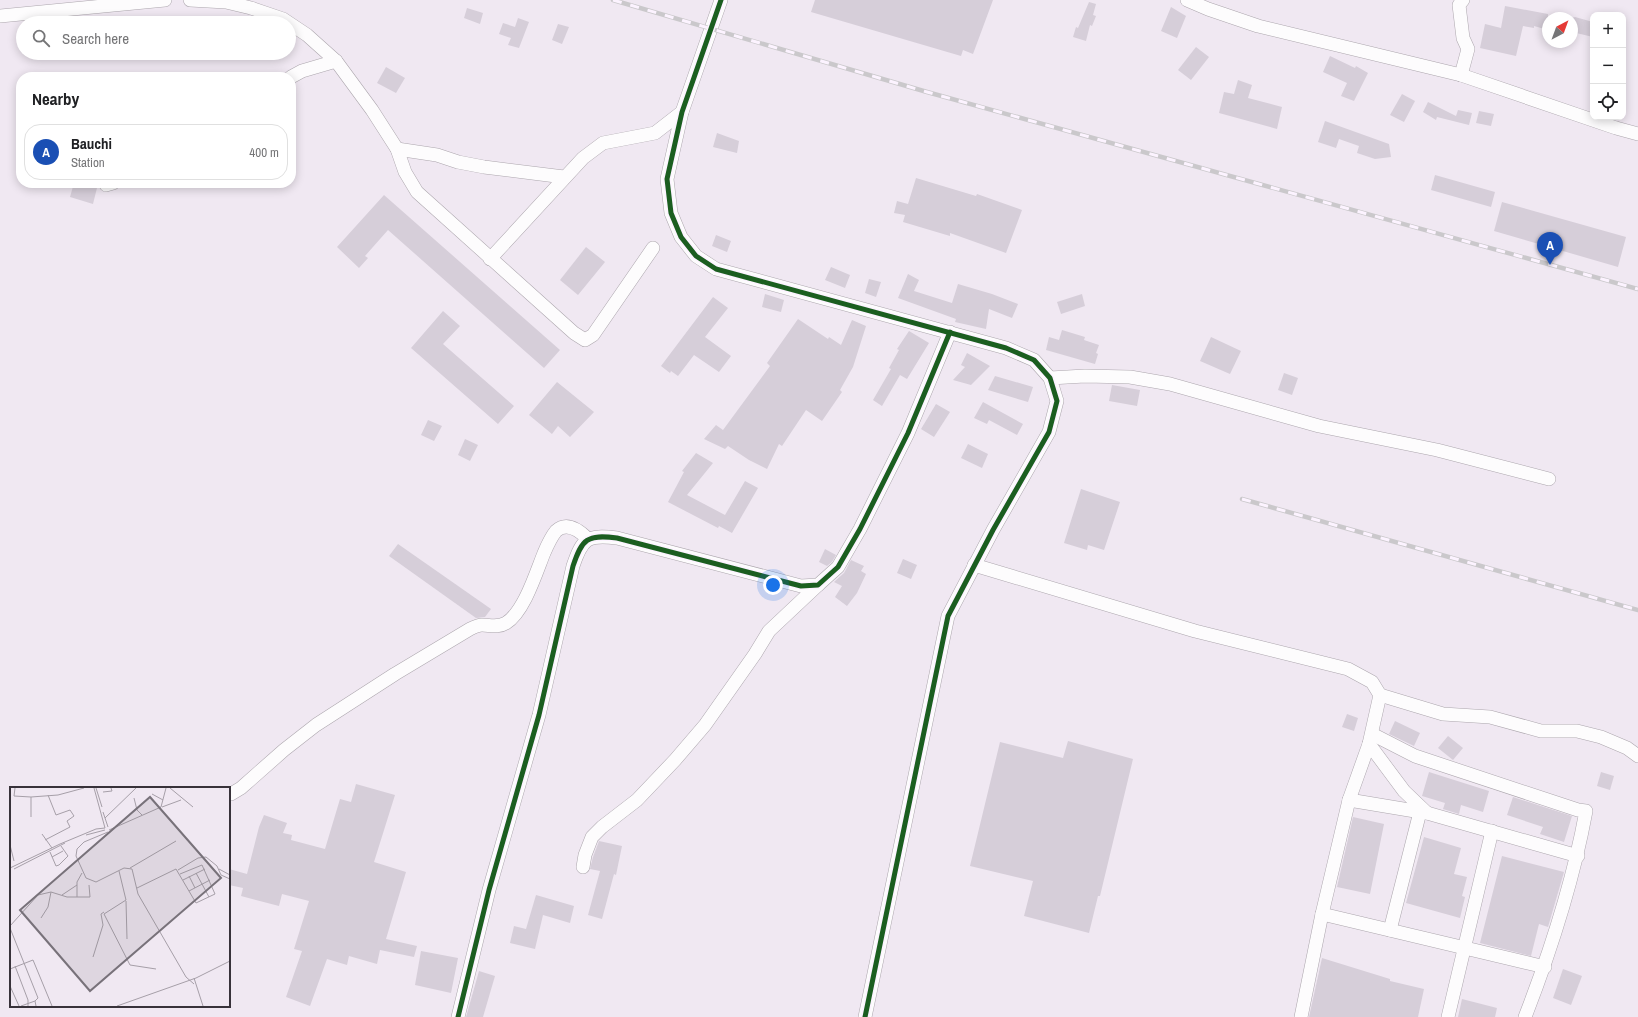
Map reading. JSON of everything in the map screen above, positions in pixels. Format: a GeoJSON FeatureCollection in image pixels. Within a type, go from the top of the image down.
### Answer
{"type":"FeatureCollection","features":[{"type":"Feature","properties":{"kind":"street"},"geometry":{"type":"LineString","coordinates":[[0,16],[165,0]]}},
{"type":"Feature","properties":{"kind":"street"},"geometry":{"type":"LineString","coordinates":[[190,0],[226,2],[273,16]]}},
{"type":"Feature","properties":{"kind":"street"},"geometry":{"type":"LineString","coordinates":[[721,0],[682,112],[667,179],[671,213],[681,237],[696,256],[716,269],[1006,348],[1034,360],[1050,378],[1057,401],[1049,432],[974,565],[948,616],[865,1017]]}},
{"type":"Feature","properties":{"kind":"street"},"geometry":{"type":"LineString","coordinates":[[1187,0],[1208,9],[1258,26],[1461,74],[1616,128],[1638,134]]}},
{"type":"Feature","properties":{"kind":"street"},"geometry":{"type":"LineString","coordinates":[[1461,74],[1468,49],[1463,38],[1460,24],[1459,5],[1463,0]]}},
{"type":"Feature","properties":{"kind":"street"},"geometry":{"type":"LineString","coordinates":[[296,28],[307,35],[336,61],[372,110],[397,149],[405,172],[417,192],[490,259],[574,333],[585,340],[593,335],[653,248]]}},
{"type":"Feature","properties":{"kind":"street"},"geometry":{"type":"LineString","coordinates":[[296,75],[336,61]]}},
{"type":"Feature","properties":{"kind":"street"},"geometry":{"type":"LineString","coordinates":[[490,259],[582,158],[603,143],[655,133],[682,112]]}},
{"type":"Feature","properties":{"kind":"street"},"geometry":{"type":"LineString","coordinates":[[397,149],[437,155],[458,162],[564,177]]}},
{"type":"Feature","properties":{"kind":"street"},"geometry":{"type":"LineString","coordinates":[[583,868],[585,855],[592,837],[602,827],[637,800],[675,760],[705,725],[747,666],[769,631],[838,567],[860,529],[908,433],[950,332]]}},
{"type":"Feature","properties":{"kind":"street"},"geometry":{"type":"LineString","coordinates":[[1050,378],[1085,376],[1130,377],[1170,384],[1319,426],[1437,450],[1549,479]]}},
{"type":"Feature","properties":{"kind":"street"},"geometry":{"type":"LineString","coordinates":[[230,794],[241,788],[284,750],[316,725],[395,674],[470,629],[480,625],[496,627],[506,623],[516,614],[524,600],[548,544],[556,532],[564,527],[572,528],[580,531],[588,539]]}},
{"type":"Feature","properties":{"kind":"street"},"geometry":{"type":"LineString","coordinates":[[458,1017],[489,890],[538,715],[573,566],[579,549],[588,539],[601,536],[616,538],[801,586],[818,585]]}},
{"type":"Feature","properties":{"kind":"street"},"geometry":{"type":"LineString","coordinates":[[974,565],[1195,631],[1348,669],[1372,682],[1380,695],[1443,714],[1490,717],[1541,731],[1577,731],[1601,737],[1627,748],[1638,756]]}},
{"type":"Feature","properties":{"kind":"street"},"geometry":{"type":"LineString","coordinates":[[1301,1017],[1322,914],[1349,800],[1370,739],[1380,695]]}},
{"type":"Feature","properties":{"kind":"street"},"geometry":{"type":"LineString","coordinates":[[1370,739],[1404,791],[1424,812]]}},
{"type":"Feature","properties":{"kind":"street"},"geometry":{"type":"LineString","coordinates":[[1370,739],[1415,756],[1578,810],[1586,811],[1578,856],[1545,967],[1525,1017]]}},
{"type":"Feature","properties":{"kind":"street"},"geometry":{"type":"LineString","coordinates":[[1349,800],[1424,812],[1578,856]]}},
{"type":"Feature","properties":{"kind":"street"},"geometry":{"type":"LineString","coordinates":[[1390,930],[1424,812]]}},
{"type":"Feature","properties":{"kind":"street"},"geometry":{"type":"LineString","coordinates":[[1448,1017],[1492,831]]}},
{"type":"Feature","properties":{"kind":"street"},"geometry":{"type":"LineString","coordinates":[[1322,914],[1545,967]]}},
{"type":"Feature","properties":{"kind":"building"},"geometry":{"type":"Polygon","coordinates":[[[815,0],[993,0],[973,54],[963,50],[961,56],[811,12],[815,0]]]}},
{"type":"Feature","properties":{"kind":"building"},"geometry":{"type":"Polygon","coordinates":[[[1089,2],[1096,4],[1093,15],[1096,16],[1092,26],[1090,25],[1086,41],[1073,37],[1076,27],[1078,28],[1089,2]]]}},
{"type":"Feature","properties":{"kind":"building"},"geometry":{"type":"Polygon","coordinates":[[[1505,6],[1542,13],[1542,28],[1534,26],[1534,28],[1523,26],[1516,56],[1480,48],[1485,24],[1501,28],[1505,6]]]}},
{"type":"Feature","properties":{"kind":"building"},"geometry":{"type":"Polygon","coordinates":[[[1171,7],[1186,16],[1177,38],[1161,31],[1171,7]]]}},
{"type":"Feature","properties":{"kind":"building"},"geometry":{"type":"Polygon","coordinates":[[[467,8],[483,13],[480,24],[464,18],[467,8]]]}},
{"type":"Feature","properties":{"kind":"building"},"geometry":{"type":"Polygon","coordinates":[[[518,18],[529,22],[519,48],[508,45],[511,38],[499,34],[503,23],[515,27],[518,18]]]}},
{"type":"Feature","properties":{"kind":"building"},"geometry":{"type":"Polygon","coordinates":[[[1578,18],[1590,21],[1590,36],[1578,33],[1578,18]]]}},
{"type":"Feature","properties":{"kind":"building"},"geometry":{"type":"Polygon","coordinates":[[[558,24],[569,27],[562,44],[552,40],[558,24]]]}},
{"type":"Feature","properties":{"kind":"building"},"geometry":{"type":"Polygon","coordinates":[[[1196,47],[1209,57],[1191,80],[1178,70],[1196,47]]]}},
{"type":"Feature","properties":{"kind":"building"},"geometry":{"type":"Polygon","coordinates":[[[1330,56],[1355,68],[1356,66],[1368,73],[1354,101],[1341,96],[1347,83],[1323,72],[1330,56]]]}},
{"type":"Feature","properties":{"kind":"building"},"geometry":{"type":"Polygon","coordinates":[[[386,67],[405,78],[396,93],[377,83],[386,67]]]}},
{"type":"Feature","properties":{"kind":"building"},"geometry":{"type":"Polygon","coordinates":[[[1238,80],[1252,85],[1248,98],[1282,107],[1277,129],[1219,113],[1224,92],[1234,94],[1238,80]]]}},
{"type":"Feature","properties":{"kind":"building"},"geometry":{"type":"Polygon","coordinates":[[[1402,94],[1415,101],[1404,122],[1390,115],[1402,94]]]}},
{"type":"Feature","properties":{"kind":"building"},"geometry":{"type":"Polygon","coordinates":[[[1428,102],[1456,116],[1458,110],[1472,113],[1469,125],[1437,117],[1436,120],[1423,112],[1428,102]]]}},
{"type":"Feature","properties":{"kind":"building"},"geometry":{"type":"Polygon","coordinates":[[[1479,111],[1494,114],[1491,126],[1476,123],[1479,111]]]}},
{"type":"Feature","properties":{"kind":"building"},"geometry":{"type":"Polygon","coordinates":[[[1325,121],[1389,144],[1391,157],[1375,159],[1357,153],[1359,146],[1339,139],[1336,148],[1318,142],[1325,121]]]}},
{"type":"Feature","properties":{"kind":"building"},"geometry":{"type":"Polygon","coordinates":[[[717,133],[739,141],[737,153],[713,147],[717,133]]]}},
{"type":"Feature","properties":{"kind":"building"},"geometry":{"type":"Polygon","coordinates":[[[1435,175],[1495,192],[1491,207],[1431,190],[1435,175]]]}},
{"type":"Feature","properties":{"kind":"building"},"geometry":{"type":"Polygon","coordinates":[[[916,178],[976,196],[977,194],[1022,210],[1006,253],[950,233],[950,236],[903,222],[905,215],[894,213],[897,201],[908,204],[916,178]]]}},
{"type":"Feature","properties":{"kind":"building"},"geometry":{"type":"Polygon","coordinates":[[[73,188],[97,188],[93,204],[70,197],[73,188]]]}},
{"type":"Feature","properties":{"kind":"building"},"geometry":{"type":"Polygon","coordinates":[[[384,195],[560,350],[544,368],[388,230],[365,256],[368,258],[359,268],[337,247],[384,195]]]}},
{"type":"Feature","properties":{"kind":"building"},"geometry":{"type":"Polygon","coordinates":[[[1502,202],[1626,237],[1618,267],[1494,231],[1502,202]]]}},
{"type":"Feature","properties":{"kind":"building"},"geometry":{"type":"Polygon","coordinates":[[[716,235],[731,241],[727,252],[712,246],[716,235]]]}},
{"type":"Feature","properties":{"kind":"building"},"geometry":{"type":"Polygon","coordinates":[[[586,247],[605,262],[578,295],[560,280],[586,247]]]}},
{"type":"Feature","properties":{"kind":"building"},"geometry":{"type":"Polygon","coordinates":[[[831,267],[850,275],[845,288],[825,280],[831,267]]]}},
{"type":"Feature","properties":{"kind":"building"},"geometry":{"type":"Polygon","coordinates":[[[908,274],[919,280],[914,291],[952,303],[958,284],[992,294],[1018,304],[1012,318],[989,309],[986,329],[955,322],[956,319],[898,298],[908,274]]]}},
{"type":"Feature","properties":{"kind":"building"},"geometry":{"type":"Polygon","coordinates":[[[869,279],[881,282],[876,297],[865,293],[869,279]]]}},
{"type":"Feature","properties":{"kind":"building"},"geometry":{"type":"Polygon","coordinates":[[[765,294],[784,300],[781,312],[762,307],[765,294]]]}},
{"type":"Feature","properties":{"kind":"building"},"geometry":{"type":"Polygon","coordinates":[[[1082,294],[1085,306],[1061,314],[1057,302],[1082,294]]]}},
{"type":"Feature","properties":{"kind":"building"},"geometry":{"type":"Polygon","coordinates":[[[713,297],[728,308],[705,337],[731,356],[719,372],[694,355],[678,376],[671,371],[670,373],[661,366],[713,297]]]}},
{"type":"Feature","properties":{"kind":"building"},"geometry":{"type":"Polygon","coordinates":[[[443,311],[460,326],[443,344],[514,406],[498,424],[411,348],[443,311]]]}},
{"type":"Feature","properties":{"kind":"building"},"geometry":{"type":"Polygon","coordinates":[[[798,319],[828,339],[829,337],[841,345],[852,320],[866,326],[853,367],[840,390],[842,392],[822,421],[806,410],[782,446],[779,444],[767,469],[749,460],[728,446],[725,449],[704,439],[716,425],[723,430],[770,366],[767,363],[798,319]]]}},
{"type":"Feature","properties":{"kind":"building"},"geometry":{"type":"Polygon","coordinates":[[[1062,330],[1085,337],[1084,340],[1099,345],[1096,353],[1098,354],[1095,364],[1046,350],[1049,337],[1059,340],[1062,330]]]}},
{"type":"Feature","properties":{"kind":"building"},"geometry":{"type":"Polygon","coordinates":[[[909,331],[929,343],[907,379],[900,375],[882,406],[873,400],[891,369],[889,368],[899,350],[897,349],[909,331]]]}},
{"type":"Feature","properties":{"kind":"building"},"geometry":{"type":"Polygon","coordinates":[[[1211,337],[1241,351],[1230,374],[1200,361],[1211,337]]]}},
{"type":"Feature","properties":{"kind":"building"},"geometry":{"type":"Polygon","coordinates":[[[967,353],[990,366],[971,385],[953,380],[965,367],[961,365],[967,353]]]}},
{"type":"Feature","properties":{"kind":"building"},"geometry":{"type":"Polygon","coordinates":[[[1284,373],[1298,378],[1292,395],[1278,390],[1284,373]]]}},
{"type":"Feature","properties":{"kind":"building"},"geometry":{"type":"Polygon","coordinates":[[[995,376],[1033,387],[1028,402],[988,390],[995,376]]]}},
{"type":"Feature","properties":{"kind":"building"},"geometry":{"type":"Polygon","coordinates":[[[557,382],[594,412],[570,437],[558,426],[552,434],[529,415],[557,382]]]}},
{"type":"Feature","properties":{"kind":"building"},"geometry":{"type":"Polygon","coordinates":[[[1112,385],[1140,390],[1137,406],[1109,401],[1112,385]]]}},
{"type":"Feature","properties":{"kind":"building"},"geometry":{"type":"Polygon","coordinates":[[[983,402],[1023,424],[1017,435],[989,420],[987,424],[974,418],[983,402]]]}},
{"type":"Feature","properties":{"kind":"building"},"geometry":{"type":"Polygon","coordinates":[[[936,404],[950,412],[934,437],[921,429],[936,404]]]}},
{"type":"Feature","properties":{"kind":"building"},"geometry":{"type":"Polygon","coordinates":[[[428,420],[442,426],[434,441],[421,435],[428,420]]]}},
{"type":"Feature","properties":{"kind":"building"},"geometry":{"type":"Polygon","coordinates":[[[465,439],[478,445],[470,461],[458,455],[465,439]]]}},
{"type":"Feature","properties":{"kind":"building"},"geometry":{"type":"Polygon","coordinates":[[[968,444],[988,454],[982,468],[961,458],[968,444]]]}},
{"type":"Feature","properties":{"kind":"building"},"geometry":{"type":"Polygon","coordinates":[[[696,453],[713,463],[687,495],[725,515],[745,481],[758,488],[732,533],[719,526],[718,528],[668,502],[684,472],[682,471],[696,453]]]}},
{"type":"Feature","properties":{"kind":"building"},"geometry":{"type":"Polygon","coordinates":[[[1081,489],[1120,502],[1104,550],[1088,545],[1087,550],[1064,543],[1081,489]]]}},
{"type":"Feature","properties":{"kind":"building"},"geometry":{"type":"Polygon","coordinates":[[[398,544],[491,609],[485,617],[476,618],[389,556],[398,544]]]}},
{"type":"Feature","properties":{"kind":"building"},"geometry":{"type":"Polygon","coordinates":[[[825,549],[836,555],[832,562],[827,566],[819,562],[825,549]]]}},
{"type":"Feature","properties":{"kind":"building"},"geometry":{"type":"Polygon","coordinates":[[[903,559],[917,565],[911,579],[897,573],[903,559]]]}},
{"type":"Feature","properties":{"kind":"building"},"geometry":{"type":"Polygon","coordinates":[[[851,560],[864,566],[861,571],[866,574],[857,593],[847,606],[835,597],[842,586],[834,582],[844,573],[851,560]]]}},
{"type":"Feature","properties":{"kind":"building"},"geometry":{"type":"Polygon","coordinates":[[[1347,714],[1358,718],[1354,731],[1342,727],[1347,714]]]}},
{"type":"Feature","properties":{"kind":"building"},"geometry":{"type":"Polygon","coordinates":[[[1395,721],[1420,733],[1414,746],[1389,734],[1395,721]]]}},
{"type":"Feature","properties":{"kind":"building"},"geometry":{"type":"Polygon","coordinates":[[[1448,736],[1463,748],[1453,760],[1438,748],[1448,736]]]}},
{"type":"Feature","properties":{"kind":"building"},"geometry":{"type":"Polygon","coordinates":[[[1068,741],[1133,759],[1100,896],[1098,896],[1089,933],[1024,916],[1033,881],[970,866],[1000,742],[1063,758],[1068,741]]]}},
{"type":"Feature","properties":{"kind":"building"},"geometry":{"type":"Polygon","coordinates":[[[1429,772],[1489,791],[1483,812],[1461,805],[1459,814],[1443,809],[1445,803],[1422,796],[1429,772]]]}},
{"type":"Feature","properties":{"kind":"building"},"geometry":{"type":"Polygon","coordinates":[[[1601,772],[1614,776],[1610,790],[1597,786],[1601,772]]]}},
{"type":"Feature","properties":{"kind":"building"},"geometry":{"type":"Polygon","coordinates":[[[356,784],[395,795],[374,862],[406,872],[386,939],[417,946],[414,957],[380,950],[377,964],[349,956],[347,965],[327,959],[310,1006],[286,997],[302,951],[294,949],[309,901],[282,894],[279,906],[241,896],[243,888],[230,885],[230,869],[247,874],[259,827],[264,815],[287,823],[283,833],[292,835],[291,840],[325,849],[340,799],[351,802],[356,784]]]}},
{"type":"Feature","properties":{"kind":"building"},"geometry":{"type":"Polygon","coordinates":[[[1513,797],[1572,816],[1564,842],[1540,834],[1543,827],[1507,815],[1513,797]]]}},
{"type":"Feature","properties":{"kind":"building"},"geometry":{"type":"Polygon","coordinates":[[[1353,817],[1384,824],[1370,894],[1337,887],[1353,817]]]}},
{"type":"Feature","properties":{"kind":"building"},"geometry":{"type":"Polygon","coordinates":[[[1424,837],[1461,848],[1454,874],[1467,877],[1462,896],[1465,897],[1460,918],[1406,903],[1424,837]]]}},
{"type":"Feature","properties":{"kind":"building"},"geometry":{"type":"Polygon","coordinates":[[[599,841],[622,846],[616,875],[614,874],[602,919],[588,915],[600,871],[590,869],[599,841]]]}},
{"type":"Feature","properties":{"kind":"building"},"geometry":{"type":"Polygon","coordinates":[[[1502,856],[1564,872],[1548,927],[1539,924],[1531,956],[1480,943],[1502,856]]]}},
{"type":"Feature","properties":{"kind":"building"},"geometry":{"type":"Polygon","coordinates":[[[536,895],[574,906],[570,923],[543,915],[535,949],[510,943],[514,926],[526,929],[536,895]]]}},
{"type":"Feature","properties":{"kind":"building"},"geometry":{"type":"Polygon","coordinates":[[[421,951],[458,958],[451,993],[415,985],[421,951]]]}},
{"type":"Feature","properties":{"kind":"building"},"geometry":{"type":"Polygon","coordinates":[[[1322,958],[1390,979],[1390,981],[1424,989],[1418,1017],[1309,1017],[1322,958]]]}},
{"type":"Feature","properties":{"kind":"building"},"geometry":{"type":"Polygon","coordinates":[[[1563,969],[1582,976],[1571,1005],[1553,998],[1563,969]]]}},
{"type":"Feature","properties":{"kind":"building"},"geometry":{"type":"Polygon","coordinates":[[[479,971],[495,976],[483,1017],[466,1017],[479,971]]]}},
{"type":"Feature","properties":{"kind":"building"},"geometry":{"type":"Polygon","coordinates":[[[1462,999],[1497,1008],[1495,1017],[1458,1017],[1462,999]]]}},
{"type":"Feature","properties":{"kind":"railway"},"geometry":{"type":"LineString","coordinates":[[613,0],[927,92],[1638,289]]}},
{"type":"Feature","properties":{"kind":"railway"},"geometry":{"type":"LineString","coordinates":[[1242,499],[1638,610]]}},
{"type":"Feature","properties":{"kind":"cycle path"},"geometry":{"type":"LineString","coordinates":[[721,0],[682,112],[667,179],[671,213],[681,237],[696,256],[716,269],[1006,348],[1034,360],[1050,378],[1057,401],[1049,432],[993,530],[948,616],[865,1017]]}},
{"type":"Feature","properties":{"kind":"cycle path"},"geometry":{"type":"LineString","coordinates":[[458,1017],[489,890],[539,715],[573,566],[583,544],[592,538],[617,538],[801,586],[818,585],[838,567],[860,529],[908,433],[950,332]]}},
{"type":"Feature","properties":{"kind":"place","name":"Bauchi"},"geometry":{"type":"Point","coordinates":[1550,265]}}]}
